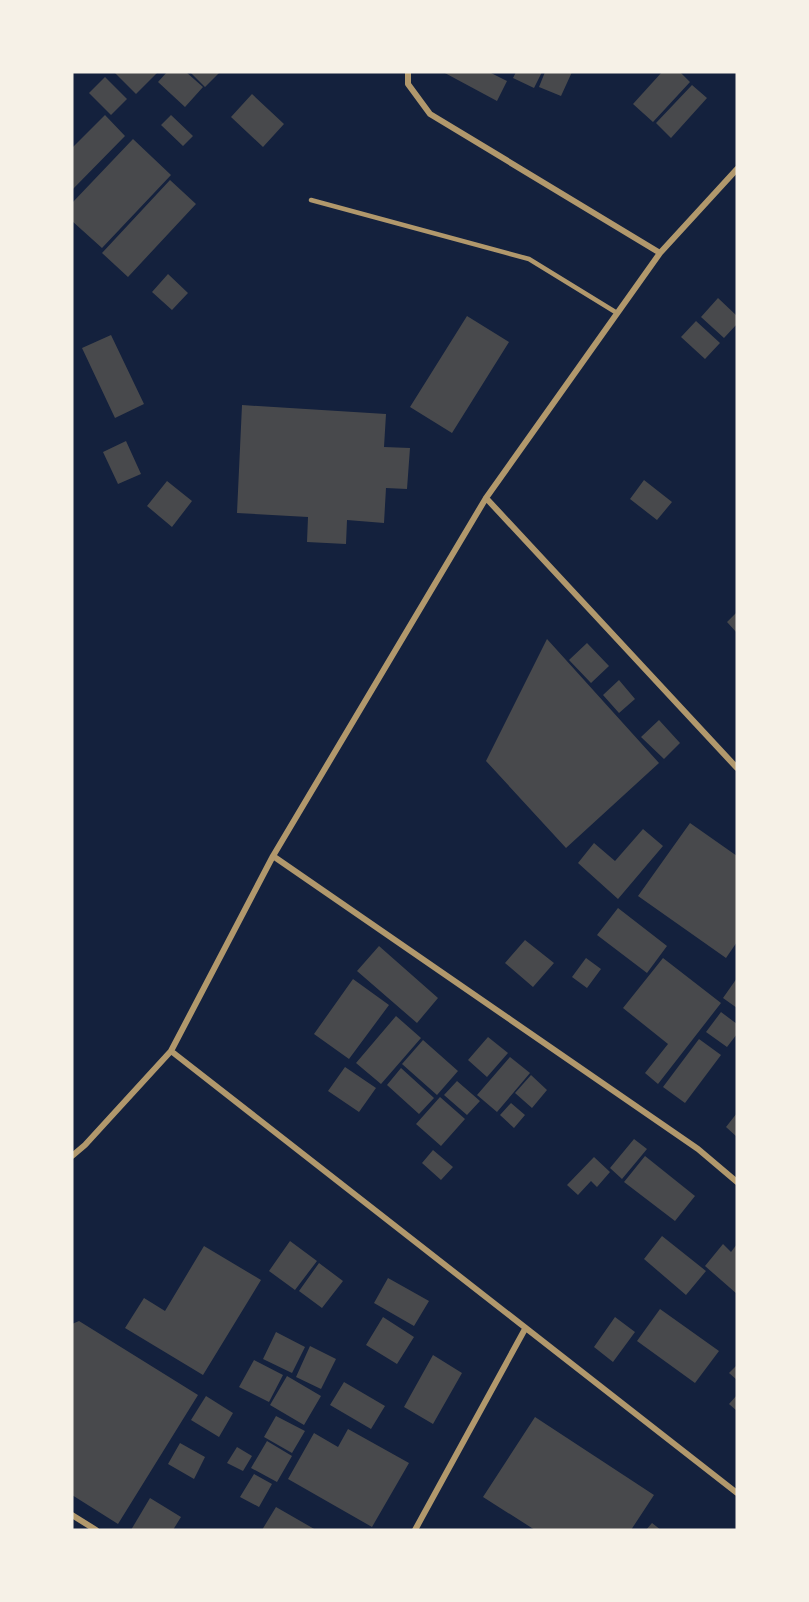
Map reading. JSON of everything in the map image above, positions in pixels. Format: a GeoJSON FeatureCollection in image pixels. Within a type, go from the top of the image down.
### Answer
{"type":"FeatureCollection","features":[{"type":"Feature","properties":{"kind":"street"},"geometry":{"type":"LineString","coordinates":[[408,72],[408,84],[430,114],[660,253]]}},
{"type":"Feature","properties":{"kind":"street"},"geometry":{"type":"LineString","coordinates":[[72,1156],[85,1145],[171,1051],[273,856],[486,498],[660,253],[737,169]]}},
{"type":"Feature","properties":{"kind":"street"},"geometry":{"type":"LineString","coordinates":[[486,498],[737,768]]}},
{"type":"Feature","properties":{"kind":"street"},"geometry":{"type":"LineString","coordinates":[[273,856],[688,1142],[737,1182]]}},
{"type":"Feature","properties":{"kind":"street"},"geometry":{"type":"LineString","coordinates":[[171,1051],[737,1494]]}},
{"type":"Feature","properties":{"kind":"street"},"geometry":{"type":"LineString","coordinates":[[415,1530],[525,1329]]}},
{"type":"Feature","properties":{"kind":"street"},"geometry":{"type":"LineString","coordinates":[[72,1515],[96,1530]]}},
{"type":"Feature","properties":{"kind":"lane"},"geometry":{"type":"LineString","coordinates":[[311,200],[529,259],[617,313]]}},
{"type":"Feature","properties":{"kind":"building"},"geometry":{"type":"Polygon","coordinates":[[[114,72],[158,72],[136,94],[114,72]]]}},
{"type":"Feature","properties":{"kind":"building"},"geometry":{"type":"Polygon","coordinates":[[[167,72],[186,72],[203,87],[185,107],[158,82],[167,72]]]}},
{"type":"Feature","properties":{"kind":"building"},"geometry":{"type":"Polygon","coordinates":[[[190,72],[220,72],[205,87],[190,72]]]}},
{"type":"Feature","properties":{"kind":"building"},"geometry":{"type":"Polygon","coordinates":[[[443,72],[489,72],[507,81],[497,101],[443,72]]]}},
{"type":"Feature","properties":{"kind":"building"},"geometry":{"type":"Polygon","coordinates":[[[516,72],[542,72],[534,88],[513,78],[516,72]]]}},
{"type":"Feature","properties":{"kind":"building"},"geometry":{"type":"Polygon","coordinates":[[[545,72],[572,72],[561,96],[539,87],[545,72]]]}},
{"type":"Feature","properties":{"kind":"building"},"geometry":{"type":"Polygon","coordinates":[[[662,72],[680,72],[690,82],[653,122],[633,104],[662,72]]]}},
{"type":"Feature","properties":{"kind":"building"},"geometry":{"type":"Polygon","coordinates":[[[105,77],[127,99],[111,115],[89,93],[105,77]]]}},
{"type":"Feature","properties":{"kind":"building"},"geometry":{"type":"Polygon","coordinates":[[[692,85],[707,98],[671,138],[656,123],[692,85]]]}},
{"type":"Feature","properties":{"kind":"building"},"geometry":{"type":"Polygon","coordinates":[[[252,94],[284,124],[263,147],[231,117],[252,94]]]}},
{"type":"Feature","properties":{"kind":"building"},"geometry":{"type":"Polygon","coordinates":[[[105,115],[125,136],[72,190],[72,148],[105,115]]]}},
{"type":"Feature","properties":{"kind":"building"},"geometry":{"type":"Polygon","coordinates":[[[171,115],[193,136],[183,146],[161,125],[171,115]]]}},
{"type":"Feature","properties":{"kind":"building"},"geometry":{"type":"Polygon","coordinates":[[[133,139],[171,175],[102,248],[72,221],[72,203],[133,139]]]}},
{"type":"Feature","properties":{"kind":"building"},"geometry":{"type":"Polygon","coordinates":[[[170,180],[196,204],[128,277],[102,253],[170,180]]]}},
{"type":"Feature","properties":{"kind":"building"},"geometry":{"type":"Polygon","coordinates":[[[168,274],[188,293],[172,310],[152,292],[168,274]]]}},
{"type":"Feature","properties":{"kind":"building"},"geometry":{"type":"Polygon","coordinates":[[[718,298],[737,316],[737,324],[724,338],[701,317],[718,298]]]}},
{"type":"Feature","properties":{"kind":"building"},"geometry":{"type":"Polygon","coordinates":[[[467,316],[509,342],[452,433],[410,407],[467,316]]]}},
{"type":"Feature","properties":{"kind":"building"},"geometry":{"type":"Polygon","coordinates":[[[696,321],[720,343],[705,359],[681,337],[696,321]]]}},
{"type":"Feature","properties":{"kind":"building"},"geometry":{"type":"Polygon","coordinates":[[[111,335],[144,404],[115,418],[82,348],[111,335]]]}},
{"type":"Feature","properties":{"kind":"building"},"geometry":{"type":"Polygon","coordinates":[[[242,405],[386,414],[384,447],[410,448],[407,489],[386,488],[384,523],[347,520],[346,544],[307,542],[308,517],[237,513],[242,405]]]}},
{"type":"Feature","properties":{"kind":"building"},"geometry":{"type":"Polygon","coordinates":[[[126,441],[141,474],[118,484],[103,452],[126,441]]]}},
{"type":"Feature","properties":{"kind":"building"},"geometry":{"type":"Polygon","coordinates":[[[644,480],[672,502],[657,520],[630,499],[644,480]]]}},
{"type":"Feature","properties":{"kind":"building"},"geometry":{"type":"Polygon","coordinates":[[[167,481],[192,501],[172,527],[147,506],[167,481]]]}},
{"type":"Feature","properties":{"kind":"building"},"geometry":{"type":"Polygon","coordinates":[[[737,612],[737,633],[727,622],[737,612]]]}},
{"type":"Feature","properties":{"kind":"building"},"geometry":{"type":"Polygon","coordinates":[[[547,639],[659,763],[566,848],[486,761],[547,639]]]}},
{"type":"Feature","properties":{"kind":"building"},"geometry":{"type":"Polygon","coordinates":[[[587,643],[609,666],[591,683],[569,660],[587,643]]]}},
{"type":"Feature","properties":{"kind":"building"},"geometry":{"type":"Polygon","coordinates":[[[619,680],[635,699],[619,713],[603,695],[619,680]]]}},
{"type":"Feature","properties":{"kind":"building"},"geometry":{"type":"Polygon","coordinates":[[[659,720],[680,743],[664,759],[641,737],[659,720]]]}},
{"type":"Feature","properties":{"kind":"building"},"geometry":{"type":"Polygon","coordinates":[[[690,823],[737,856],[737,942],[726,958],[638,896],[690,823]]]}},
{"type":"Feature","properties":{"kind":"building"},"geometry":{"type":"Polygon","coordinates":[[[643,829],[663,846],[618,899],[578,863],[594,843],[615,861],[643,829]]]}},
{"type":"Feature","properties":{"kind":"building"},"geometry":{"type":"Polygon","coordinates":[[[618,908],[667,946],[647,973],[597,935],[618,908]]]}},
{"type":"Feature","properties":{"kind":"building"},"geometry":{"type":"Polygon","coordinates":[[[525,940],[554,963],[533,987],[505,963],[525,940]]]}},
{"type":"Feature","properties":{"kind":"building"},"geometry":{"type":"Polygon","coordinates":[[[379,946],[438,998],[417,1023],[357,971],[379,946]]]}},
{"type":"Feature","properties":{"kind":"building"},"geometry":{"type":"Polygon","coordinates":[[[586,958],[601,969],[587,988],[572,977],[586,958]]]}},
{"type":"Feature","properties":{"kind":"building"},"geometry":{"type":"Polygon","coordinates":[[[663,958],[721,1003],[658,1084],[645,1073],[668,1044],[623,1008],[663,958]]]}},
{"type":"Feature","properties":{"kind":"building"},"geometry":{"type":"Polygon","coordinates":[[[737,978],[737,1008],[723,998],[737,978]]]}},
{"type":"Feature","properties":{"kind":"building"},"geometry":{"type":"Polygon","coordinates":[[[353,979],[389,1005],[349,1059],[314,1034],[353,979]]]}},
{"type":"Feature","properties":{"kind":"building"},"geometry":{"type":"Polygon","coordinates":[[[721,1012],[737,1024],[737,1034],[727,1047],[706,1032],[721,1012]]]}},
{"type":"Feature","properties":{"kind":"building"},"geometry":{"type":"Polygon","coordinates":[[[396,1016],[421,1038],[381,1084],[356,1063],[396,1016]]]}},
{"type":"Feature","properties":{"kind":"building"},"geometry":{"type":"Polygon","coordinates":[[[488,1037],[508,1053],[487,1077],[468,1060],[488,1037]]]}},
{"type":"Feature","properties":{"kind":"building"},"geometry":{"type":"Polygon","coordinates":[[[699,1039],[721,1055],[685,1103],[663,1087],[699,1039]]]}},
{"type":"Feature","properties":{"kind":"building"},"geometry":{"type":"Polygon","coordinates":[[[423,1040],[458,1071],[437,1095],[402,1064],[423,1040]]]}},
{"type":"Feature","properties":{"kind":"building"},"geometry":{"type":"Polygon","coordinates":[[[510,1057],[530,1073],[497,1112],[477,1095],[510,1057]]]}},
{"type":"Feature","properties":{"kind":"building"},"geometry":{"type":"Polygon","coordinates":[[[345,1067],[376,1088],[359,1112],[328,1091],[345,1067]]]}},
{"type":"Feature","properties":{"kind":"building"},"geometry":{"type":"Polygon","coordinates":[[[401,1068],[434,1098],[419,1114],[387,1085],[401,1068]]]}},
{"type":"Feature","properties":{"kind":"building"},"geometry":{"type":"Polygon","coordinates":[[[531,1075],[547,1090],[532,1108],[515,1093],[531,1075]]]}},
{"type":"Feature","properties":{"kind":"building"},"geometry":{"type":"Polygon","coordinates":[[[457,1081],[480,1101],[467,1115],[444,1095],[457,1081]]]}},
{"type":"Feature","properties":{"kind":"building"},"geometry":{"type":"Polygon","coordinates":[[[440,1097],[465,1119],[441,1146],[416,1124],[440,1097]]]}},
{"type":"Feature","properties":{"kind":"building"},"geometry":{"type":"Polygon","coordinates":[[[511,1103],[525,1115],[514,1128],[500,1115],[511,1103]]]}},
{"type":"Feature","properties":{"kind":"building"},"geometry":{"type":"Polygon","coordinates":[[[737,1113],[737,1137],[726,1127],[737,1113]]]}},
{"type":"Feature","properties":{"kind":"building"},"geometry":{"type":"Polygon","coordinates":[[[634,1139],[647,1149],[622,1179],[610,1168],[634,1139]]]}},
{"type":"Feature","properties":{"kind":"building"},"geometry":{"type":"Polygon","coordinates":[[[433,1150],[453,1167],[441,1180],[422,1163],[433,1150]]]}},
{"type":"Feature","properties":{"kind":"building"},"geometry":{"type":"Polygon","coordinates":[[[645,1156],[695,1196],[675,1221],[624,1182],[645,1156]]]}},
{"type":"Feature","properties":{"kind":"building"},"geometry":{"type":"Polygon","coordinates":[[[594,1157],[610,1172],[597,1187],[591,1181],[578,1195],[567,1185],[594,1157]]]}},
{"type":"Feature","properties":{"kind":"building"},"geometry":{"type":"Polygon","coordinates":[[[662,1236],[706,1271],[686,1295],[644,1259],[662,1236]]]}},
{"type":"Feature","properties":{"kind":"building"},"geometry":{"type":"Polygon","coordinates":[[[290,1241],[317,1261],[295,1290],[269,1271],[290,1241]]]}},
{"type":"Feature","properties":{"kind":"building"},"geometry":{"type":"Polygon","coordinates":[[[723,1244],[731,1252],[737,1244],[737,1294],[705,1266],[723,1244]]]}},
{"type":"Feature","properties":{"kind":"building"},"geometry":{"type":"Polygon","coordinates":[[[204,1246],[261,1280],[203,1375],[125,1328],[144,1298],[165,1311],[204,1246]]]}},
{"type":"Feature","properties":{"kind":"building"},"geometry":{"type":"Polygon","coordinates":[[[319,1263],[343,1281],[322,1308],[299,1291],[319,1263]]]}},
{"type":"Feature","properties":{"kind":"building"},"geometry":{"type":"Polygon","coordinates":[[[388,1278],[429,1301],[414,1326],[374,1303],[388,1278]]]}},
{"type":"Feature","properties":{"kind":"building"},"geometry":{"type":"Polygon","coordinates":[[[660,1309],[719,1351],[695,1383],[637,1341],[660,1309]]]}},
{"type":"Feature","properties":{"kind":"building"},"geometry":{"type":"Polygon","coordinates":[[[383,1317],[414,1337],[397,1364],[366,1345],[383,1317]]]}},
{"type":"Feature","properties":{"kind":"building"},"geometry":{"type":"Polygon","coordinates":[[[615,1317],[635,1332],[613,1362],[594,1347],[615,1317]]]}},
{"type":"Feature","properties":{"kind":"building"},"geometry":{"type":"Polygon","coordinates":[[[79,1321],[198,1395],[118,1524],[72,1495],[72,1324],[79,1321]]]}},
{"type":"Feature","properties":{"kind":"building"},"geometry":{"type":"Polygon","coordinates":[[[276,1332],[305,1347],[292,1373],[263,1359],[276,1332]]]}},
{"type":"Feature","properties":{"kind":"building"},"geometry":{"type":"Polygon","coordinates":[[[310,1346],[336,1359],[321,1389],[296,1377],[310,1346]]]}},
{"type":"Feature","properties":{"kind":"building"},"geometry":{"type":"Polygon","coordinates":[[[433,1355],[462,1373],[433,1424],[404,1407],[433,1355]]]}},
{"type":"Feature","properties":{"kind":"building"},"geometry":{"type":"Polygon","coordinates":[[[254,1360],[283,1375],[269,1402],[239,1387],[254,1360]]]}},
{"type":"Feature","properties":{"kind":"building"},"geometry":{"type":"Polygon","coordinates":[[[737,1365],[737,1380],[729,1373],[737,1365]]]}},
{"type":"Feature","properties":{"kind":"building"},"geometry":{"type":"Polygon","coordinates":[[[287,1376],[321,1396],[304,1425],[270,1405],[287,1376]]]}},
{"type":"Feature","properties":{"kind":"building"},"geometry":{"type":"Polygon","coordinates":[[[344,1382],[385,1406],[371,1429],[330,1405],[344,1382]]]}},
{"type":"Feature","properties":{"kind":"building"},"geometry":{"type":"Polygon","coordinates":[[[737,1395],[737,1411],[729,1404],[737,1395]]]}},
{"type":"Feature","properties":{"kind":"building"},"geometry":{"type":"Polygon","coordinates":[[[206,1396],[233,1413],[219,1437],[191,1420],[206,1396]]]}},
{"type":"Feature","properties":{"kind":"building"},"geometry":{"type":"Polygon","coordinates":[[[276,1416],[305,1431],[292,1453],[264,1437],[276,1416]]]}},
{"type":"Feature","properties":{"kind":"building"},"geometry":{"type":"Polygon","coordinates":[[[535,1417],[654,1495],[631,1530],[535,1530],[483,1497],[535,1417]]]}},
{"type":"Feature","properties":{"kind":"building"},"geometry":{"type":"Polygon","coordinates":[[[348,1429],[409,1463],[372,1527],[288,1479],[314,1433],[338,1447],[348,1429]]]}},
{"type":"Feature","properties":{"kind":"building"},"geometry":{"type":"Polygon","coordinates":[[[267,1441],[292,1456],[277,1482],[251,1468],[267,1441]]]}},
{"type":"Feature","properties":{"kind":"building"},"geometry":{"type":"Polygon","coordinates":[[[180,1443],[205,1457],[194,1479],[168,1464],[180,1443]]]}},
{"type":"Feature","properties":{"kind":"building"},"geometry":{"type":"Polygon","coordinates":[[[237,1447],[252,1456],[243,1471],[227,1463],[237,1447]]]}},
{"type":"Feature","properties":{"kind":"building"},"geometry":{"type":"Polygon","coordinates":[[[254,1474],[272,1484],[259,1507],[240,1497],[254,1474]]]}},
{"type":"Feature","properties":{"kind":"building"},"geometry":{"type":"Polygon","coordinates":[[[150,1498],[181,1517],[173,1530],[131,1530],[150,1498]]]}},
{"type":"Feature","properties":{"kind":"building"},"geometry":{"type":"Polygon","coordinates":[[[276,1507],[316,1530],[262,1530],[276,1507]]]}},
{"type":"Feature","properties":{"kind":"building"},"geometry":{"type":"Polygon","coordinates":[[[652,1523],[661,1530],[646,1530],[652,1523]]]}}]}
